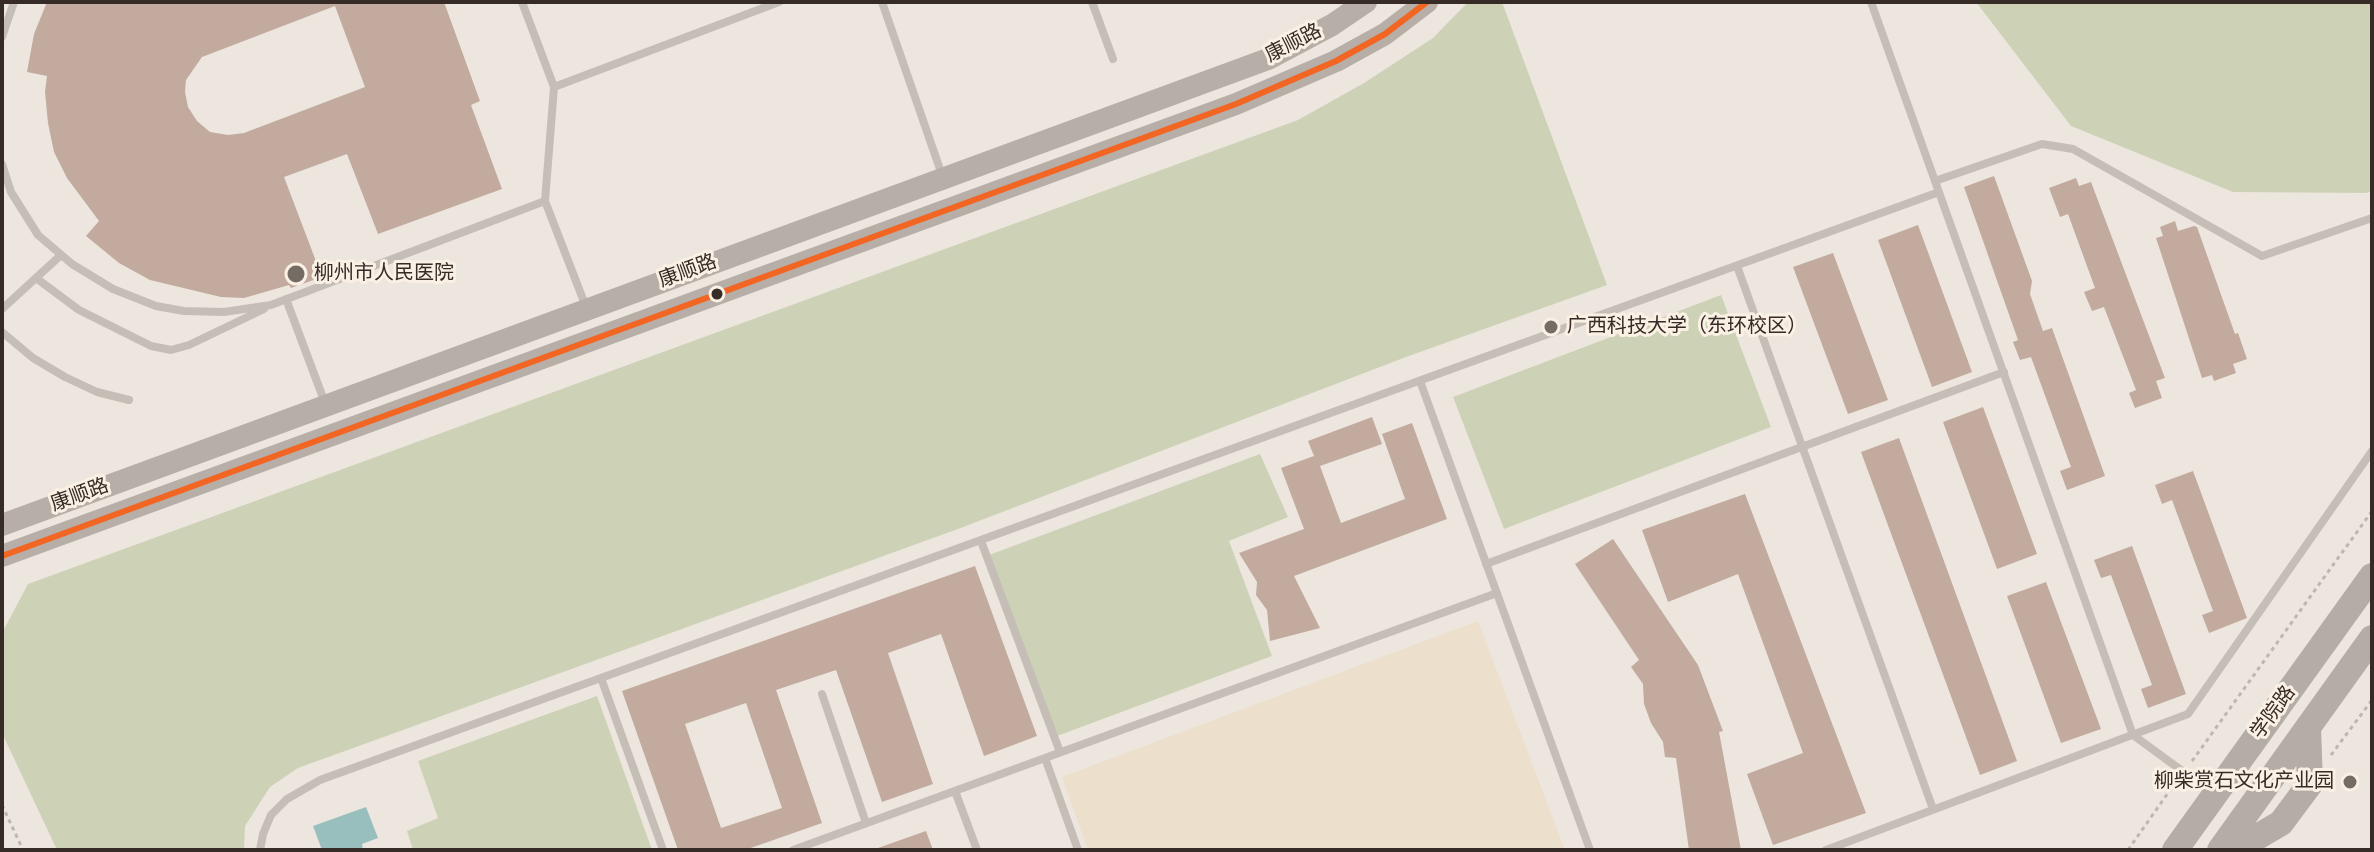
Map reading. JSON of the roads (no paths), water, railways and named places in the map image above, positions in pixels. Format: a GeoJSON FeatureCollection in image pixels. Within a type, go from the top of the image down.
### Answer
{"type":"FeatureCollection","features":[{"type":"Feature","properties":{"kind":"main road","name":"康顺路"},"geometry":{"type":"LineString","coordinates":[[2,525],[1268,59],[1332,25],[1366,2]]}},
{"type":"Feature","properties":{"kind":"main road","name":"康顺路"},"geometry":{"type":"LineString","coordinates":[[2,556],[1236,104],[1336,61],[1385,34],[1427,2]]}},
{"type":"Feature","properties":{"kind":"main road","name":"学院路"},"geometry":{"type":"LineString","coordinates":[[2175,850],[2372,576]]}},
{"type":"Feature","properties":{"kind":"main road","name":"学院路"},"geometry":{"type":"LineString","coordinates":[[2220,850],[2372,638]]}},
{"type":"Feature","properties":{"kind":"main road"},"geometry":{"type":"LineString","coordinates":[[2235,850],[2281,823],[2310,784],[2308,727]]}},
{"type":"Feature","properties":{"kind":"lane"},"geometry":{"type":"LineString","coordinates":[[2,37],[14,2]]}},
{"type":"Feature","properties":{"kind":"lane"},"geometry":{"type":"LineString","coordinates":[[522,2],[554,87],[545,201],[587,310]]}},
{"type":"Feature","properties":{"kind":"lane"},"geometry":{"type":"LineString","coordinates":[[554,87],[779,2]]}},
{"type":"Feature","properties":{"kind":"lane"},"geometry":{"type":"LineString","coordinates":[[882,2],[943,178]]}},
{"type":"Feature","properties":{"kind":"lane"},"geometry":{"type":"LineString","coordinates":[[1092,2],[1113,59]]}},
{"type":"Feature","properties":{"kind":"lane"},"geometry":{"type":"LineString","coordinates":[[1871,2],[2133,735],[2215,795]]}},
{"type":"Feature","properties":{"kind":"lane"},"geometry":{"type":"LineString","coordinates":[[1935,181],[2042,144],[2073,149],[2262,256],[2372,218]]}},
{"type":"Feature","properties":{"kind":"lane"},"geometry":{"type":"LineString","coordinates":[[2,164],[11,192],[38,235],[61,255],[113,289],[156,306],[184,311],[224,312],[271,305]]}},
{"type":"Feature","properties":{"kind":"lane"},"geometry":{"type":"LineString","coordinates":[[260,850],[271,815],[302,788],[1939,192]]}},
{"type":"Feature","properties":{"kind":"lane"},"geometry":{"type":"LineString","coordinates":[[36,278],[90,316],[151,346],[171,350],[189,345],[286,299],[545,201]]}},
{"type":"Feature","properties":{"kind":"lane"},"geometry":{"type":"LineString","coordinates":[[2,309],[61,255]]}},
{"type":"Feature","properties":{"kind":"lane"},"geometry":{"type":"LineString","coordinates":[[1737,266],[1933,809]]}},
{"type":"Feature","properties":{"kind":"lane"},"geometry":{"type":"LineString","coordinates":[[286,299],[326,406]]}},
{"type":"Feature","properties":{"kind":"lane"},"geometry":{"type":"LineString","coordinates":[[2,332],[33,358],[65,377],[97,392],[129,400]]}},
{"type":"Feature","properties":{"kind":"lane"},"geometry":{"type":"LineString","coordinates":[[1486,564],[2004,372]]}},
{"type":"Feature","properties":{"kind":"lane"},"geometry":{"type":"LineString","coordinates":[[1420,381],[1590,850]]}},
{"type":"Feature","properties":{"kind":"lane"},"geometry":{"type":"LineString","coordinates":[[1826,850],[2188,714],[2372,451]]}},
{"type":"Feature","properties":{"kind":"lane"},"geometry":{"type":"LineString","coordinates":[[981,541],[1060,752]]}},
{"type":"Feature","properties":{"kind":"lane"},"geometry":{"type":"LineString","coordinates":[[793,850],[1497,593]]}},
{"type":"Feature","properties":{"kind":"lane"},"geometry":{"type":"LineString","coordinates":[[601,678],[663,850]]}},
{"type":"Feature","properties":{"kind":"lane"},"geometry":{"type":"LineString","coordinates":[[822,694],[866,823]]}},
{"type":"Feature","properties":{"kind":"lane"},"geometry":{"type":"LineString","coordinates":[[1045,758],[1078,850]]}},
{"type":"Feature","properties":{"kind":"lane"},"geometry":{"type":"LineString","coordinates":[[955,791],[977,850]]}},
{"type":"Feature","properties":{"kind":"water"},"geometry":{"type":"Polygon","coordinates":[[[366,807],[378,838],[362,844],[363,850],[322,850],[313,826],[366,807]]]}},
{"type":"Feature","properties":{"kind":"place","name":"柳州市人民医院"},"geometry":{"type":"Point","coordinates":[296,274]}},
{"type":"Feature","properties":{"kind":"place","name":"广西科技大学（东环校区）"},"geometry":{"type":"Point","coordinates":[1551,327]}},
{"type":"Feature","properties":{"kind":"place","name":"柳柴赏石文化产业园"},"geometry":{"type":"Point","coordinates":[2350,782]}}]}
